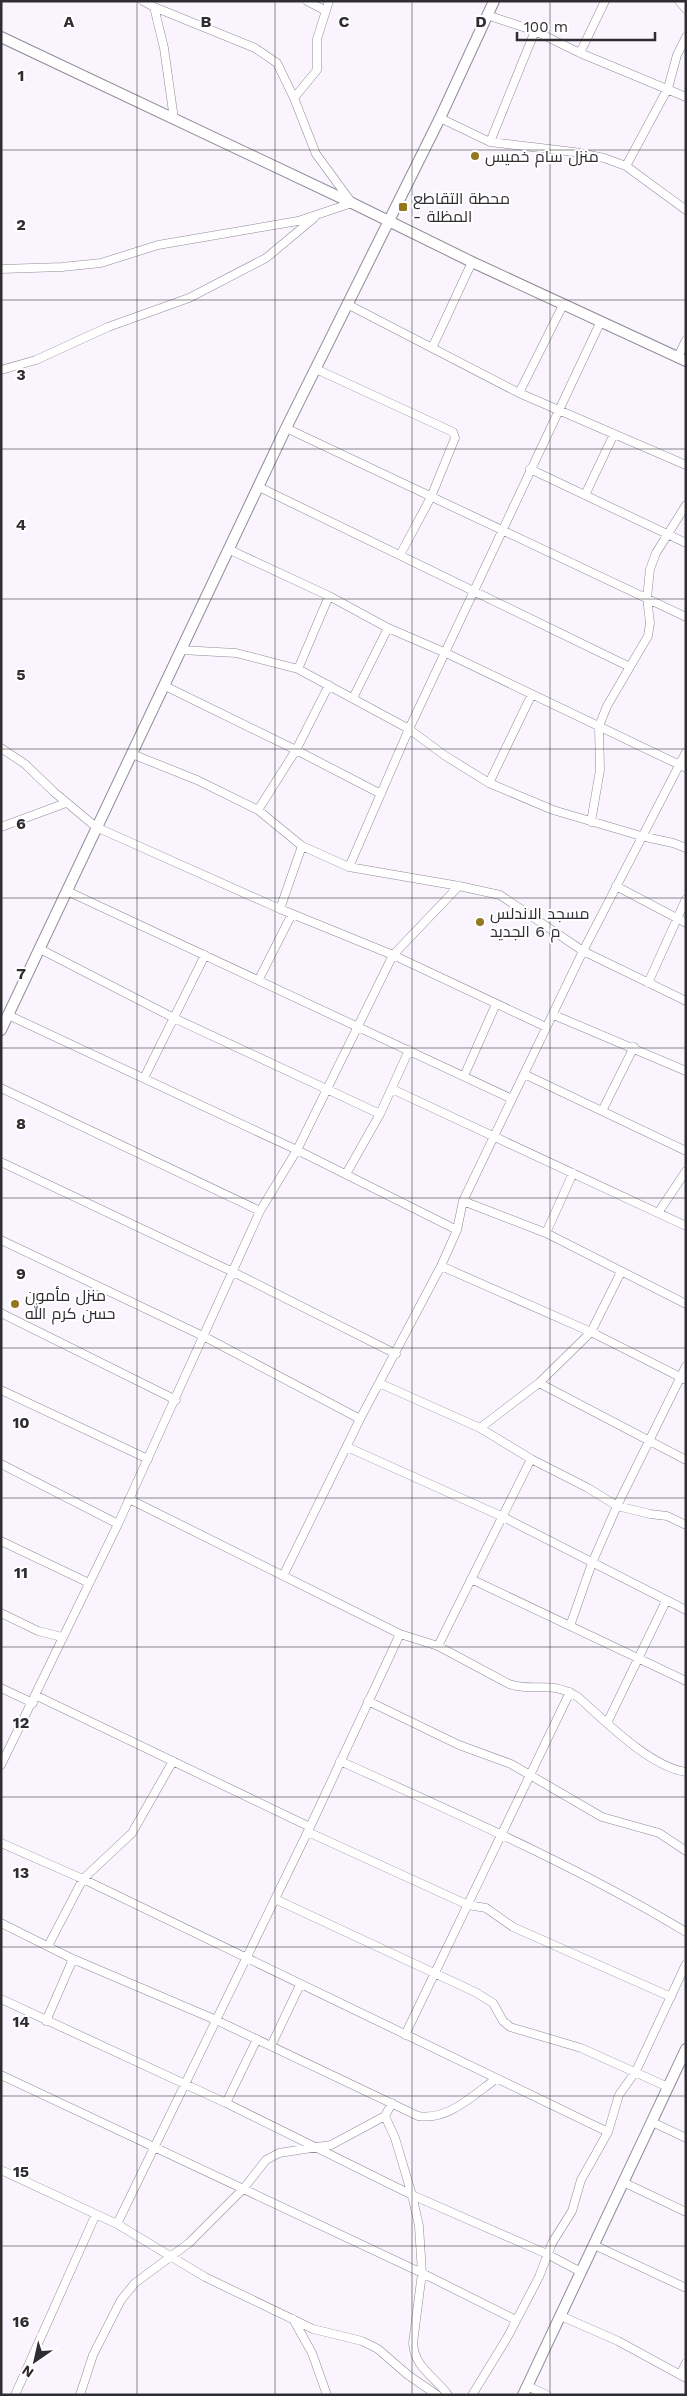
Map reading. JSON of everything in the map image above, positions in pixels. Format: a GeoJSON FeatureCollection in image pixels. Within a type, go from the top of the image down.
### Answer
{"type":"FeatureCollection","features":[{"type":"Feature","properties":{"kind":"street"},"geometry":{"type":"LineString","coordinates":[[143,1],[255,48],[277,63],[294,98],[316,154],[352,203]]}},
{"type":"Feature","properties":{"kind":"street"},"geometry":{"type":"LineString","coordinates":[[307,1],[326,10]]}},
{"type":"Feature","properties":{"kind":"street"},"geometry":{"type":"LineString","coordinates":[[294,98],[317,70],[317,39],[329,1]]}},
{"type":"Feature","properties":{"kind":"street"},"geometry":{"type":"LineString","coordinates":[[1,1030],[96,827],[166,686],[181,650],[260,487],[286,428],[440,118],[494,1]]}},
{"type":"Feature","properties":{"kind":"street"},"geometry":{"type":"LineString","coordinates":[[580,53],[605,1]]}},
{"type":"Feature","properties":{"kind":"street"},"geometry":{"type":"LineString","coordinates":[[679,1],[686,9]]}},
{"type":"Feature","properties":{"kind":"street"},"geometry":{"type":"LineString","coordinates":[[154,7],[164,48],[174,119]]}},
{"type":"Feature","properties":{"kind":"street"},"geometry":{"type":"LineString","coordinates":[[487,15],[535,31],[580,53],[686,97]]}},
{"type":"Feature","properties":{"kind":"street"},"geometry":{"type":"LineString","coordinates":[[490,142],[535,31]]}},
{"type":"Feature","properties":{"kind":"street"},"geometry":{"type":"LineString","coordinates":[[1,37],[682,360],[686,340]]}},
{"type":"Feature","properties":{"kind":"street"},"geometry":{"type":"LineString","coordinates":[[626,166],[668,88],[677,55],[686,37]]}},
{"type":"Feature","properties":{"kind":"street"},"geometry":{"type":"LineString","coordinates":[[440,118],[490,142],[574,152],[604,158],[626,166],[686,210]]}},
{"type":"Feature","properties":{"kind":"street"},"geometry":{"type":"LineString","coordinates":[[1,269],[62,267],[101,263],[158,245],[298,221],[352,203]]}},
{"type":"Feature","properties":{"kind":"street"},"geometry":{"type":"LineString","coordinates":[[1,370],[36,360],[108,327],[189,298],[266,258],[318,215]]}},
{"type":"Feature","properties":{"kind":"street"},"geometry":{"type":"LineString","coordinates":[[432,348],[472,262]]}},
{"type":"Feature","properties":{"kind":"street"},"geometry":{"type":"LineString","coordinates":[[346,304],[519,393],[686,465]]}},
{"type":"Feature","properties":{"kind":"street"},"geometry":{"type":"LineString","coordinates":[[519,393],[563,304]]}},
{"type":"Feature","properties":{"kind":"street"},"geometry":{"type":"LineString","coordinates":[[349,867],[409,729],[601,321]]}},
{"type":"Feature","properties":{"kind":"street"},"geometry":{"type":"LineString","coordinates":[[316,369],[453,432],[455,438],[431,498],[400,556]]}},
{"type":"Feature","properties":{"kind":"street"},"geometry":{"type":"LineString","coordinates":[[286,428],[686,617]]}},
{"type":"Feature","properties":{"kind":"street"},"geometry":{"type":"LineString","coordinates":[[585,495],[614,434]]}},
{"type":"Feature","properties":{"kind":"street"},"geometry":{"type":"LineString","coordinates":[[530,469],[686,543]]}},
{"type":"Feature","properties":{"kind":"street"},"geometry":{"type":"LineString","coordinates":[[260,487],[630,667]]}},
{"type":"Feature","properties":{"kind":"street"},"geometry":{"type":"LineString","coordinates":[[591,822],[600,770],[599,726],[607,706],[648,636],[650,623],[647,598],[650,569],[656,553],[686,505]]}},
{"type":"Feature","properties":{"kind":"street"},"geometry":{"type":"LineString","coordinates":[[230,550],[328,596],[388,628],[446,653],[682,767]]}},
{"type":"Feature","properties":{"kind":"street"},"geometry":{"type":"LineString","coordinates":[[298,669],[328,596]]}},
{"type":"Feature","properties":{"kind":"street"},"geometry":{"type":"LineString","coordinates":[[353,698],[388,628]]}},
{"type":"Feature","properties":{"kind":"street"},"geometry":{"type":"LineString","coordinates":[[181,650],[236,653],[298,669],[409,729],[444,755],[489,783],[553,810],[686,848]]}},
{"type":"Feature","properties":{"kind":"street"},"geometry":{"type":"LineString","coordinates":[[258,810],[296,750],[329,685]]}},
{"type":"Feature","properties":{"kind":"street"},"geometry":{"type":"LineString","coordinates":[[166,686],[380,794]]}},
{"type":"Feature","properties":{"kind":"street"},"geometry":{"type":"LineString","coordinates":[[489,783],[532,694]]}},
{"type":"Feature","properties":{"kind":"street"},"geometry":{"type":"LineString","coordinates":[[1,748],[24,764],[66,803],[96,827],[280,909],[393,955],[546,1028]]}},
{"type":"Feature","properties":{"kind":"street"},"geometry":{"type":"LineString","coordinates":[[283,1576],[360,1418],[396,1354],[441,1266],[457,1230],[463,1200],[554,1015],[583,951],[641,836],[682,767],[686,752]]}},
{"type":"Feature","properties":{"kind":"street"},"geometry":{"type":"LineString","coordinates":[[132,754],[197,780],[258,810],[302,846],[349,867],[500,895],[583,951],[686,1000]]}},
{"type":"Feature","properties":{"kind":"street"},"geometry":{"type":"LineString","coordinates":[[1,827],[66,803]]}},
{"type":"Feature","properties":{"kind":"street"},"geometry":{"type":"LineString","coordinates":[[280,909],[302,846]]}},
{"type":"Feature","properties":{"kind":"street"},"geometry":{"type":"LineString","coordinates":[[1,1765],[35,1699],[62,1637],[130,1499],[205,1337],[260,1211],[297,1150],[393,955],[459,886]]}},
{"type":"Feature","properties":{"kind":"street"},"geometry":{"type":"LineString","coordinates":[[616,886],[686,923]]}},
{"type":"Feature","properties":{"kind":"street"},"geometry":{"type":"LineString","coordinates":[[67,891],[259,979],[512,1099]]}},
{"type":"Feature","properties":{"kind":"street"},"geometry":{"type":"LineString","coordinates":[[648,983],[686,899]]}},
{"type":"Feature","properties":{"kind":"street"},"geometry":{"type":"LineString","coordinates":[[259,979],[292,914]]}},
{"type":"Feature","properties":{"kind":"street"},"geometry":{"type":"LineString","coordinates":[[40,949],[174,1018],[380,1114]]}},
{"type":"Feature","properties":{"kind":"street"},"geometry":{"type":"LineString","coordinates":[[144,1078],[205,955]]}},
{"type":"Feature","properties":{"kind":"street"},"geometry":{"type":"LineString","coordinates":[[464,1076],[496,1004]]}},
{"type":"Feature","properties":{"kind":"street"},"geometry":{"type":"LineString","coordinates":[[554,1015],[634,1047],[686,1071]]}},
{"type":"Feature","properties":{"kind":"street"},"geometry":{"type":"LineString","coordinates":[[8,1016],[297,1150],[457,1230]]}},
{"type":"Feature","properties":{"kind":"street"},"geometry":{"type":"LineString","coordinates":[[602,1111],[634,1047]]}},
{"type":"Feature","properties":{"kind":"street"},"geometry":{"type":"LineString","coordinates":[[346,1174],[380,1114],[409,1050]]}},
{"type":"Feature","properties":{"kind":"street"},"geometry":{"type":"LineString","coordinates":[[524,1074],[686,1151]]}},
{"type":"Feature","properties":{"kind":"street"},"geometry":{"type":"LineString","coordinates":[[1,1088],[260,1211]]}},
{"type":"Feature","properties":{"kind":"street"},"geometry":{"type":"LineString","coordinates":[[392,1089],[686,1226]]}},
{"type":"Feature","properties":{"kind":"street"},"geometry":{"type":"LineString","coordinates":[[1,1162],[232,1272],[396,1354]]}},
{"type":"Feature","properties":{"kind":"street"},"geometry":{"type":"LineString","coordinates":[[658,1213],[686,1171]]}},
{"type":"Feature","properties":{"kind":"street"},"geometry":{"type":"LineString","coordinates":[[546,1233],[573,1173]]}},
{"type":"Feature","properties":{"kind":"street"},"geometry":{"type":"LineString","coordinates":[[463,1200],[546,1233],[686,1304]]}},
{"type":"Feature","properties":{"kind":"street"},"geometry":{"type":"LineString","coordinates":[[1,1240],[205,1337],[360,1418]]}},
{"type":"Feature","properties":{"kind":"street"},"geometry":{"type":"LineString","coordinates":[[441,1266],[591,1332],[683,1379]]}},
{"type":"Feature","properties":{"kind":"street"},"geometry":{"type":"LineString","coordinates":[[480,1428],[539,1383],[591,1332],[621,1272]]}},
{"type":"Feature","properties":{"kind":"street"},"geometry":{"type":"LineString","coordinates":[[1,1313],[176,1400]]}},
{"type":"Feature","properties":{"kind":"street"},"geometry":{"type":"LineString","coordinates":[[570,1626],[592,1563],[617,1506],[683,1379],[686,1366]]}},
{"type":"Feature","properties":{"kind":"street"},"geometry":{"type":"LineString","coordinates":[[379,1383],[480,1428],[617,1506],[667,1516],[686,1525]]}},
{"type":"Feature","properties":{"kind":"street"},"geometry":{"type":"LineString","coordinates":[[539,1383],[686,1460]]}},
{"type":"Feature","properties":{"kind":"street"},"geometry":{"type":"LineString","coordinates":[[1,1390],[148,1459]]}},
{"type":"Feature","properties":{"kind":"street"},"geometry":{"type":"LineString","coordinates":[[347,1447],[501,1516],[686,1610]]}},
{"type":"Feature","properties":{"kind":"street"},"geometry":{"type":"LineString","coordinates":[[438,1646],[501,1516],[532,1459]]}},
{"type":"Feature","properties":{"kind":"street"},"geometry":{"type":"LineString","coordinates":[[1,1464],[118,1524]]}},
{"type":"Feature","properties":{"kind":"street"},"geometry":{"type":"LineString","coordinates":[[130,1499],[400,1634],[438,1646],[509,1684],[517,1687],[550,1686],[570,1692],[624,1740],[671,1770],[686,1772]]}},
{"type":"Feature","properties":{"kind":"street"},"geometry":{"type":"LineString","coordinates":[[1,1541],[89,1583]]}},
{"type":"Feature","properties":{"kind":"street"},"geometry":{"type":"LineString","coordinates":[[471,1579],[686,1681]]}},
{"type":"Feature","properties":{"kind":"street"},"geometry":{"type":"LineString","coordinates":[[606,1723],[666,1601]]}},
{"type":"Feature","properties":{"kind":"street"},"geometry":{"type":"LineString","coordinates":[[1,1613],[38,1631],[62,1637]]}},
{"type":"Feature","properties":{"kind":"street"},"geometry":{"type":"LineString","coordinates":[[117,2224],[309,1829],[400,1634]]}},
{"type":"Feature","properties":{"kind":"street"},"geometry":{"type":"LineString","coordinates":[[1,1688],[35,1699],[173,1761],[468,1905],[486,1908],[513,1927],[672,1997]]}},
{"type":"Feature","properties":{"kind":"street"},"geometry":{"type":"LineString","coordinates":[[405,2035],[468,1905],[500,1833],[531,1774],[570,1692]]}},
{"type":"Feature","properties":{"kind":"street"},"geometry":{"type":"LineString","coordinates":[[368,1701],[452,1742],[531,1774],[602,1817],[659,1833],[686,1851]]}},
{"type":"Feature","properties":{"kind":"street"},"geometry":{"type":"LineString","coordinates":[[48,1946],[83,1879],[132,1834],[173,1761]]}},
{"type":"Feature","properties":{"kind":"street"},"geometry":{"type":"LineString","coordinates":[[340,1761],[500,1833],[622,1893],[686,1932]]}},
{"type":"Feature","properties":{"kind":"street"},"geometry":{"type":"LineString","coordinates":[[1,1843],[83,1879],[608,2132]]}},
{"type":"Feature","properties":{"kind":"street"},"geometry":{"type":"LineString","coordinates":[[274,1899],[435,1972],[487,1998],[510,2028],[581,2048],[636,2071],[668,2087]]}},
{"type":"Feature","properties":{"kind":"street"},"geometry":{"type":"LineString","coordinates":[[1,1923],[73,1959],[216,2020],[418,2116],[434,2117],[449,2111],[496,2079]]}},
{"type":"Feature","properties":{"kind":"street"},"geometry":{"type":"LineString","coordinates":[[46,2021],[73,1959]]}},
{"type":"Feature","properties":{"kind":"street"},"geometry":{"type":"LineString","coordinates":[[472,2395],[507,2338],[535,2284],[547,2254],[572,2211],[581,2180],[608,2132],[619,2096],[636,2071],[686,1964]]}},
{"type":"Feature","properties":{"kind":"street"},"geometry":{"type":"LineString","coordinates":[[271,2046],[300,1985]]}},
{"type":"Feature","properties":{"kind":"street"},"geometry":{"type":"LineString","coordinates":[[1,1999],[226,2103],[412,2195],[547,2254],[581,2272]]}},
{"type":"Feature","properties":{"kind":"street"},"geometry":{"type":"LineString","coordinates":[[226,2103],[257,2039]]}},
{"type":"Feature","properties":{"kind":"street"},"geometry":{"type":"LineString","coordinates":[[547,2395],[525,2390],[685,2054]]}},
{"type":"Feature","properties":{"kind":"street"},"geometry":{"type":"LineString","coordinates":[[1,2075],[154,2148],[244,2188],[516,2320]]}},
{"type":"Feature","properties":{"kind":"street"},"geometry":{"type":"LineString","coordinates":[[80,2395],[93,2355],[121,2300],[135,2283],[189,2242],[244,2188],[266,2160],[279,2153],[331,2145],[385,2116],[392,2103]]}},
{"type":"Feature","properties":{"kind":"street"},"geometry":{"type":"LineString","coordinates":[[385,2116],[412,2195],[419,2226],[422,2273],[413,2354],[421,2366],[448,2395]]}},
{"type":"Feature","properties":{"kind":"street"},"geometry":{"type":"LineString","coordinates":[[652,2122],[686,2138]]}},
{"type":"Feature","properties":{"kind":"street"},"geometry":{"type":"LineString","coordinates":[[1,2170],[117,2224],[205,2277],[292,2319],[313,2328],[362,2341],[378,2349],[408,2375],[437,2395]]}},
{"type":"Feature","properties":{"kind":"street"},"geometry":{"type":"LineString","coordinates":[[624,2182],[686,2212]]}},
{"type":"Feature","properties":{"kind":"street"},"geometry":{"type":"LineString","coordinates":[[15,2395],[96,2214]]}},
{"type":"Feature","properties":{"kind":"street"},"geometry":{"type":"LineString","coordinates":[[594,2245],[686,2288]]}},
{"type":"Feature","properties":{"kind":"street"},"geometry":{"type":"LineString","coordinates":[[561,2316],[618,2340],[683,2376],[686,2363]]}},
{"type":"Feature","properties":{"kind":"street"},"geometry":{"type":"LineString","coordinates":[[292,2319],[312,2354],[327,2395]]}},
{"type":"Feature","properties":{"kind":"place","name":"منزل سام خميس"},"geometry":{"type":"Point","coordinates":[475,156]}},
{"type":"Feature","properties":{"kind":"place","name":"محطة التقاطع - المظلة"},"geometry":{"type":"Point","coordinates":[403,207]}},
{"type":"Feature","properties":{"kind":"place","name":"مسجد الاندلس م 6 الجديد"},"geometry":{"type":"Point","coordinates":[480,922]}},
{"type":"Feature","properties":{"kind":"place","name":"منزل مأمون حسن كرم الله"},"geometry":{"type":"Point","coordinates":[15,1304]}}]}
